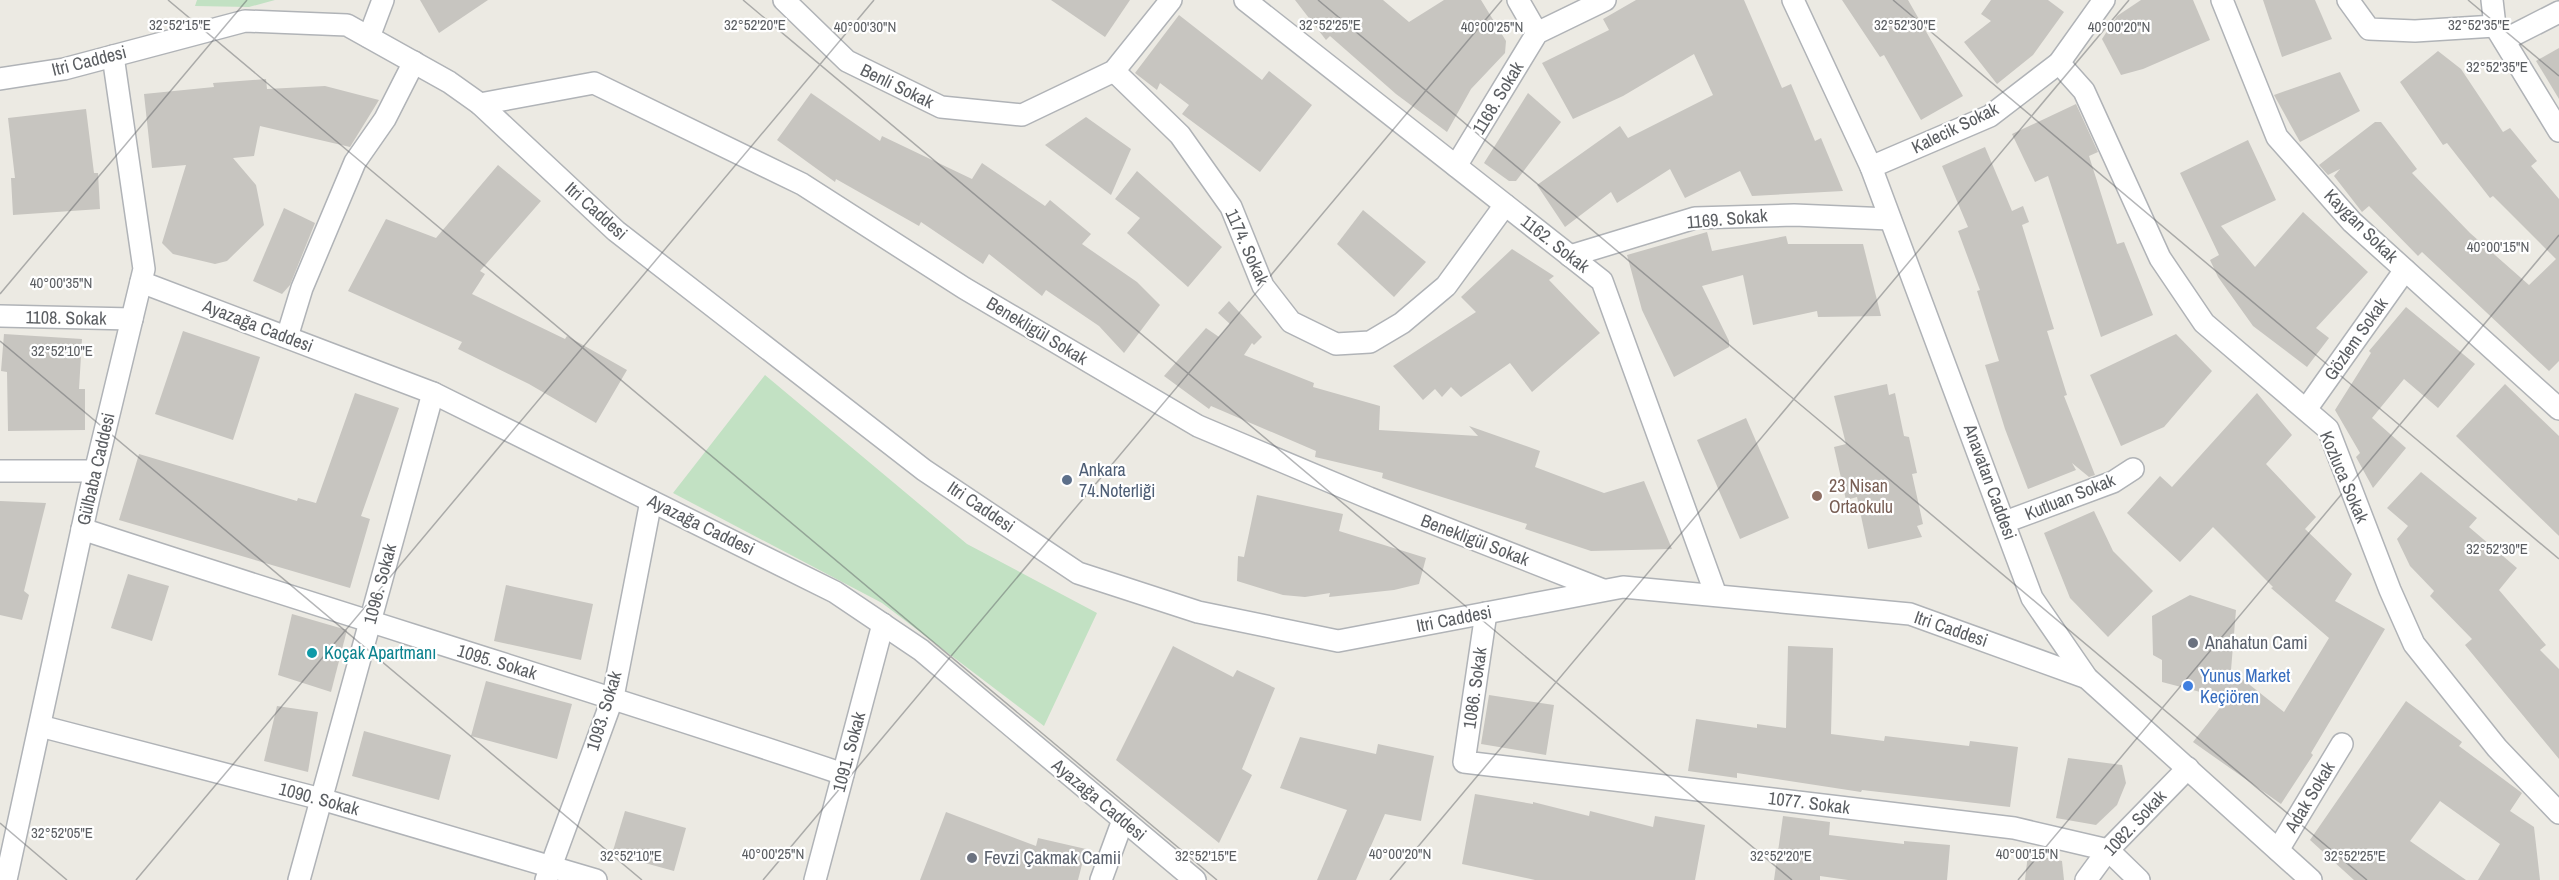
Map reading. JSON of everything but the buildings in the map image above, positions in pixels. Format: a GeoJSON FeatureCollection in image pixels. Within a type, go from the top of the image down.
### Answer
{"type":"FeatureCollection","features":[{"type":"Feature","properties":{"kind":"street"},"geometry":{"type":"LineString","coordinates":[[369,37],[382,0]]}},
{"type":"Feature","properties":{"kind":"street","name":"Benli Sokak"},"geometry":{"type":"LineString","coordinates":[[784,0],[847,61],[941,107],[1022,115],[1114,71],[1171,0]]}},
{"type":"Feature","properties":{"kind":"street","name":"1162. Sokak"},"geometry":{"type":"LineString","coordinates":[[1245,0],[1602,281],[1716,596]]}},
{"type":"Feature","properties":{"kind":"street"},"geometry":{"type":"LineString","coordinates":[[1518,0],[1537,33],[1605,0]]}},
{"type":"Feature","properties":{"kind":"street","name":"Anavatan Caddesi"},"geometry":{"type":"LineString","coordinates":[[1793,0],[1871,167],[2032,598],[2087,678],[2311,880]]}},
{"type":"Feature","properties":{"kind":"street","name":"Kalecik Sokak"},"geometry":{"type":"LineString","coordinates":[[1871,167],[1990,116],[2059,63],[2104,0]]}},
{"type":"Feature","properties":{"kind":"street","name":"Kaygan Sokak"},"geometry":{"type":"LineString","coordinates":[[2222,0],[2277,137],[2352,222],[2559,409]]}},
{"type":"Feature","properties":{"kind":"street"},"geometry":{"type":"LineString","coordinates":[[2348,0],[2369,30],[2499,33],[2559,12]]}},
{"type":"Feature","properties":{"kind":"street"},"geometry":{"type":"LineString","coordinates":[[2492,0],[2499,33],[2559,131]]}},
{"type":"Feature","properties":{"kind":"street","name":"Itri Caddesi"},"geometry":{"type":"LineString","coordinates":[[0,79],[64,69],[245,21],[347,25],[449,82],[480,104],[625,238],[924,470],[1078,573],[1198,612],[1338,641],[1623,587],[1910,614],[2087,678]]}},
{"type":"Feature","properties":{"kind":"street","name":"1168. Sokak"},"geometry":{"type":"LineString","coordinates":[[1456,166],[1537,33]]}},
{"type":"Feature","properties":{"kind":"street","name":"Gülbaba Caddesi"},"geometry":{"type":"LineString","coordinates":[[6,880],[95,471],[144,269],[113,56]]}},
{"type":"Feature","properties":{"kind":"street"},"geometry":{"type":"LineString","coordinates":[[287,337],[302,288],[355,162],[385,119],[414,63]]}},
{"type":"Feature","properties":{"kind":"street","name":"Kozluca Sokak"},"geometry":{"type":"LineString","coordinates":[[2059,63],[2084,91],[2160,258],[2204,323],[2307,408],[2328,429],[2390,590],[2415,644],[2497,748],[2559,813]]}},
{"type":"Feature","properties":{"kind":"street","name":"1174. Sokak"},"geometry":{"type":"LineString","coordinates":[[1114,71],[1180,135],[1231,207],[1263,286],[1292,322],[1336,344],[1370,342],[1402,323],[1446,286],[1505,205]]}},
{"type":"Feature","properties":{"kind":"street","name":"Benekligül Sokak"},"geometry":{"type":"LineString","coordinates":[[480,104],[594,83],[802,184],[964,288],[1198,426],[1369,498],[1604,591]]}},
{"type":"Feature","properties":{"kind":"street","name":"1169. Sokak"},"geometry":{"type":"LineString","coordinates":[[1570,256],[1695,218],[1794,215],[1890,219]]}},
{"type":"Feature","properties":{"kind":"street","name":"Gözlem Sokak"},"geometry":{"type":"LineString","coordinates":[[2307,408],[2405,270]]}},
{"type":"Feature","properties":{"kind":"street","name":"Ayazağa Caddesi"},"geometry":{"type":"LineString","coordinates":[[141,282],[432,393],[836,592],[921,650],[1195,880]]}},
{"type":"Feature","properties":{"kind":"street","name":"1108. Sokak"},"geometry":{"type":"LineString","coordinates":[[0,316],[132,319]]}},
{"type":"Feature","properties":{"kind":"street","name":"1096. Sokak"},"geometry":{"type":"LineString","coordinates":[[299,880],[432,393]]}},
{"type":"Feature","properties":{"kind":"street","name":"Kutluan Sokak"},"geometry":{"type":"LineString","coordinates":[[2005,522],[2113,482],[2133,469]]}},
{"type":"Feature","properties":{"kind":"street"},"geometry":{"type":"LineString","coordinates":[[0,471],[95,471]]}},
{"type":"Feature","properties":{"kind":"street","name":"1093. Sokak"},"geometry":{"type":"LineString","coordinates":[[547,873],[613,697],[651,501]]}},
{"type":"Feature","properties":{"kind":"street","name":"1095. Sokak"},"geometry":{"type":"LineString","coordinates":[[82,529],[369,623],[613,697],[843,774]]}},
{"type":"Feature","properties":{"kind":"street","name":"1086. Sokak"},"geometry":{"type":"LineString","coordinates":[[1464,762],[1486,613]]}},
{"type":"Feature","properties":{"kind":"street","name":"1091. Sokak"},"geometry":{"type":"LineString","coordinates":[[815,880],[883,624]]}},
{"type":"Feature","properties":{"kind":"street","name":"1090. Sokak"},"geometry":{"type":"LineString","coordinates":[[40,726],[321,799],[547,873],[596,880]]}},
{"type":"Feature","properties":{"kind":"street","name":"Adak Sokak"},"geometry":{"type":"LineString","coordinates":[[2278,850],[2342,744]]}},
{"type":"Feature","properties":{"kind":"street","name":"1077. Sokak"},"geometry":{"type":"LineString","coordinates":[[1464,762],[2014,828],[2109,850]]}},
{"type":"Feature","properties":{"kind":"street","name":"1082. Sokak"},"geometry":{"type":"LineString","coordinates":[[2086,880],[2109,850],[2188,768]]}},
{"type":"Feature","properties":{"kind":"street"},"geometry":{"type":"LineString","coordinates":[[1101,880],[1123,820]]}},
{"type":"Feature","properties":{"kind":"street"},"geometry":{"type":"LineString","coordinates":[[2109,850],[2139,880]]}},
{"type":"Feature","properties":{"kind":"green space"},"geometry":{"type":"Polygon","coordinates":[[[197,0],[275,0],[249,7],[195,6],[197,0]]]}},
{"type":"Feature","properties":{"kind":"green space"},"geometry":{"type":"Polygon","coordinates":[[[765,375],[967,544],[1097,613],[1044,726],[882,603],[673,493],[765,375]]]}},
{"type":"Feature","properties":{"kind":"place","name":"Ankara 74.Noterliği"},"geometry":{"type":"Point","coordinates":[1067,480]}},
{"type":"Feature","properties":{"kind":"place","name":"23 Nisan Ortaokulu"},"geometry":{"type":"Point","coordinates":[1817,496]}},
{"type":"Feature","properties":{"kind":"place","name":"Anahatun Cami"},"geometry":{"type":"Point","coordinates":[2193,643]}},
{"type":"Feature","properties":{"kind":"place","name":"Koçak Apartmanı"},"geometry":{"type":"Point","coordinates":[312,653]}},
{"type":"Feature","properties":{"kind":"place","name":"Yunus Market Keçiören"},"geometry":{"type":"Point","coordinates":[2188,686]}},
{"type":"Feature","properties":{"kind":"place","name":"Fevzi Çakmak Camii"},"geometry":{"type":"Point","coordinates":[972,858]}}]}
